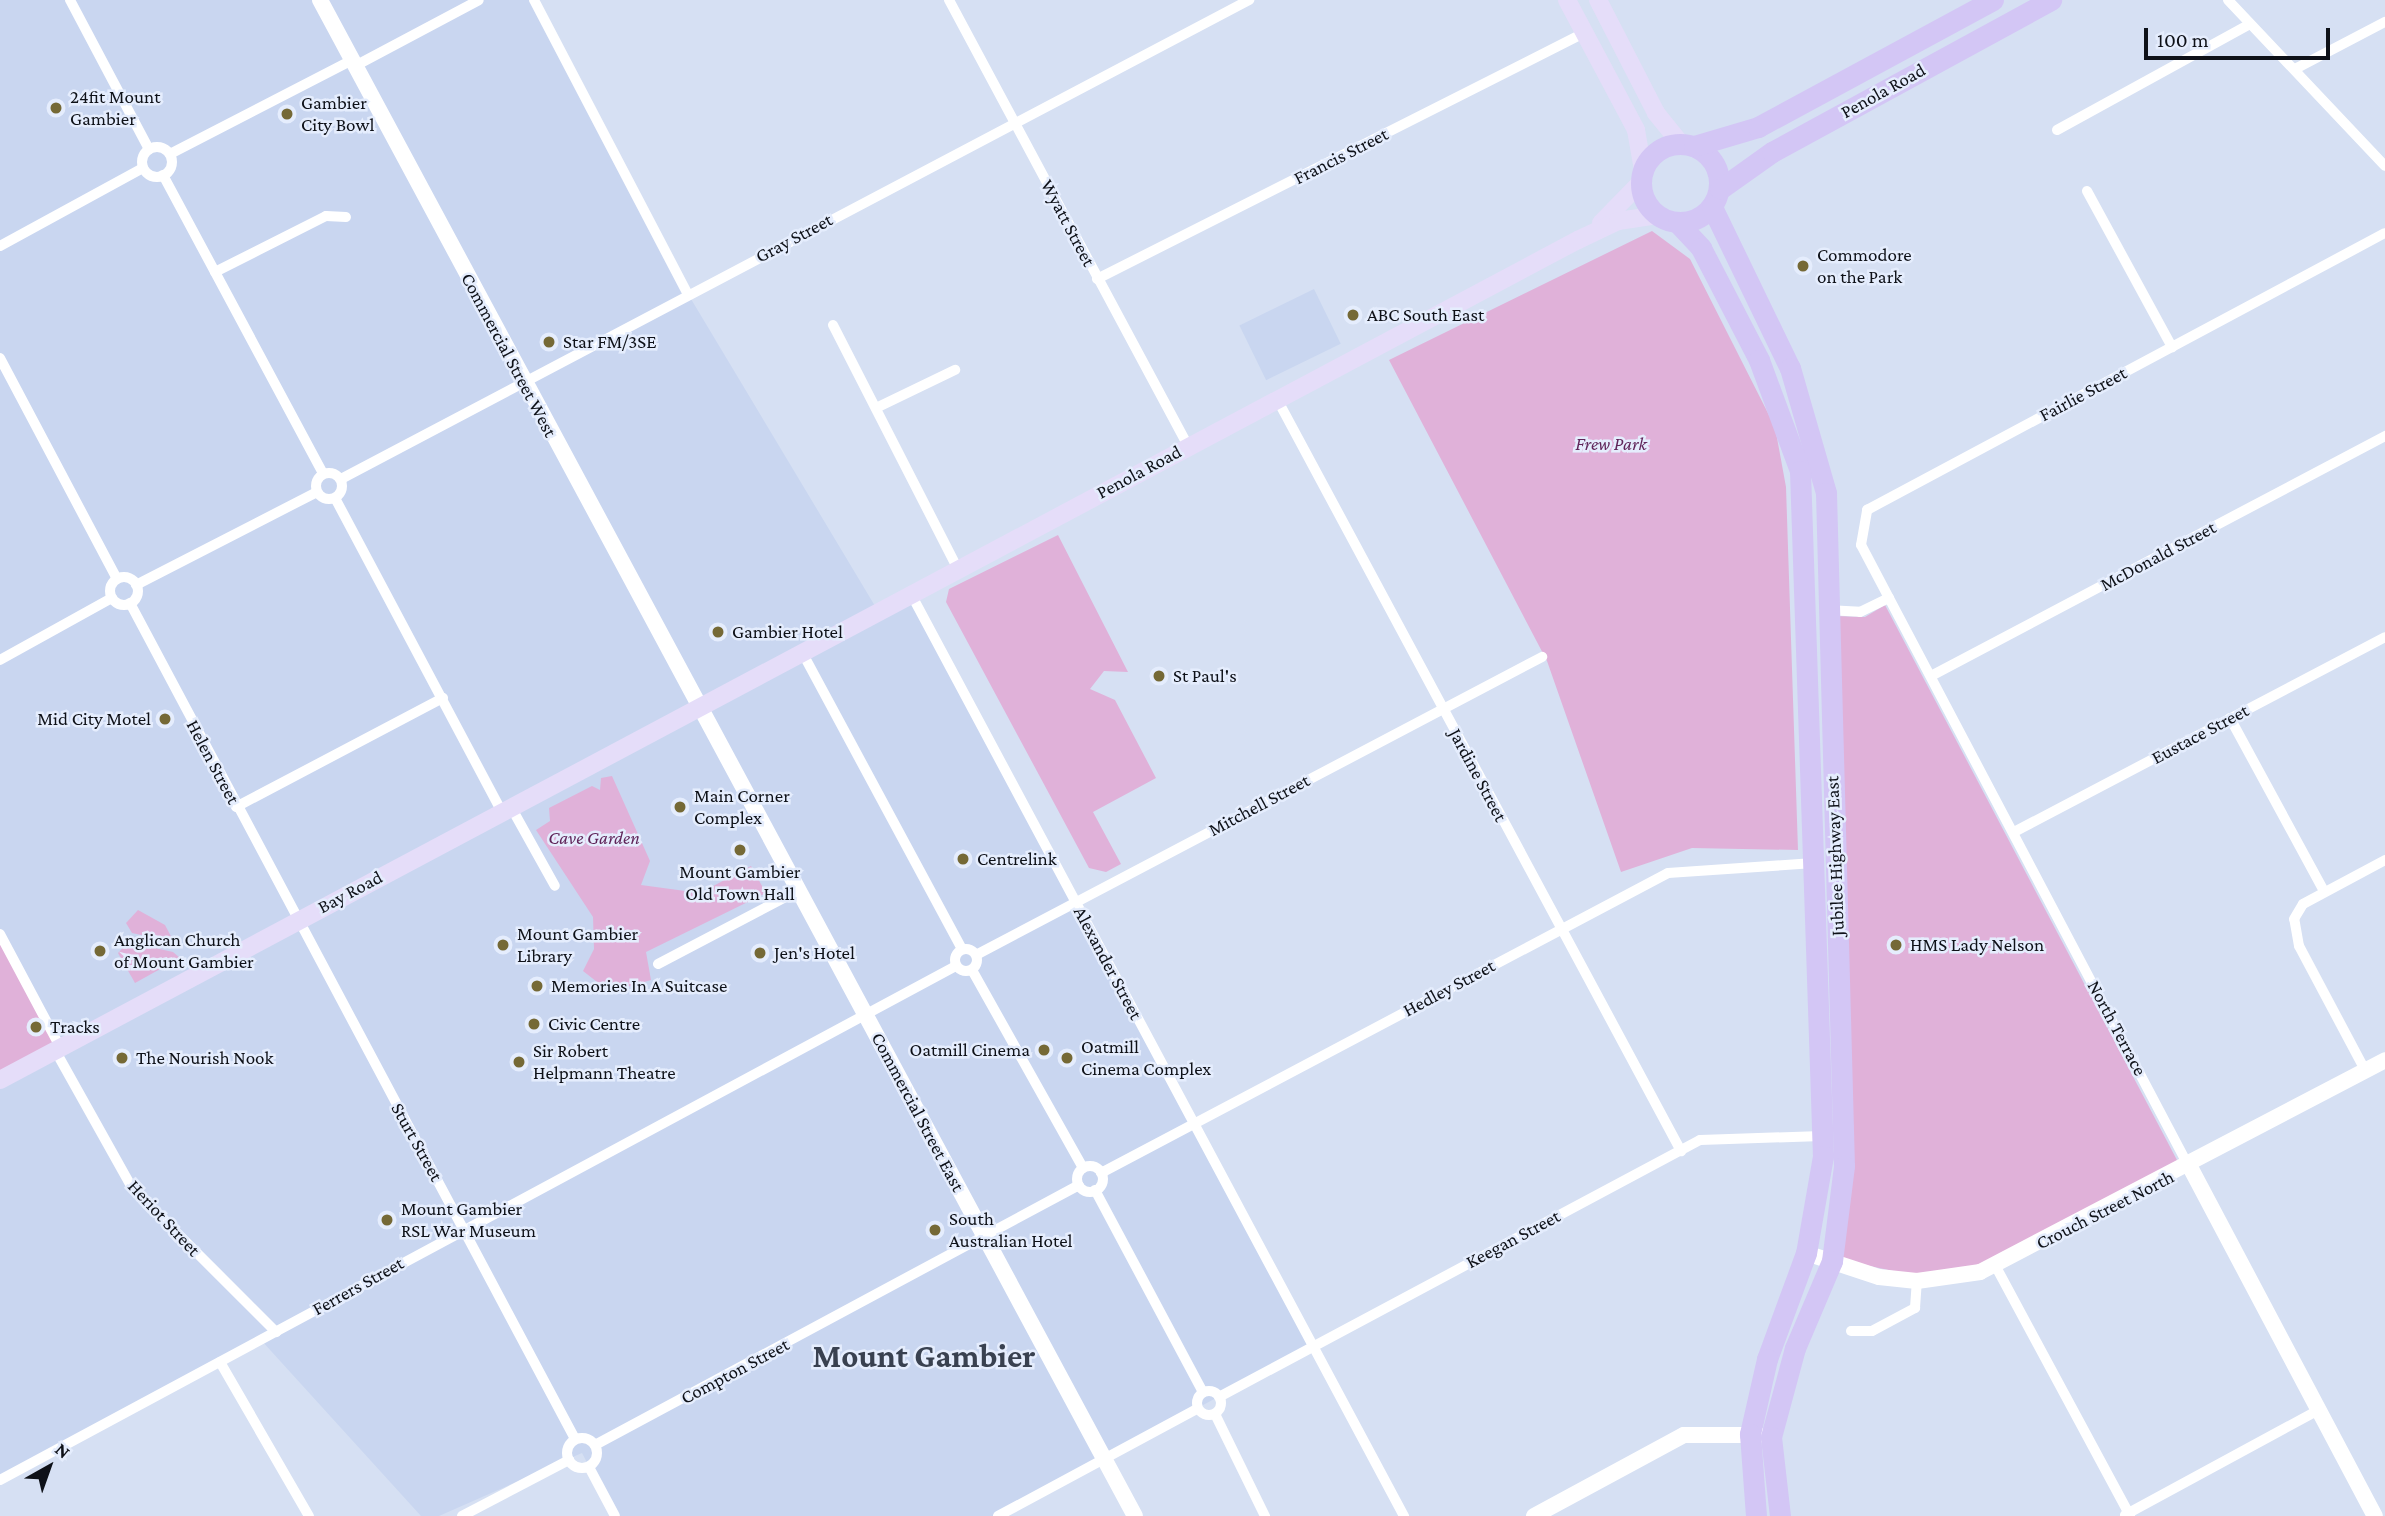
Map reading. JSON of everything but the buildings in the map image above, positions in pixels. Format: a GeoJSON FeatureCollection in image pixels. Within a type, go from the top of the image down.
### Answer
{"type":"FeatureCollection","features":[{"type":"Feature","properties":{"kind":"highway","name":"Penola Road"},"geometry":{"type":"LineString","coordinates":[[1687,145],[1758,127],[1993,0]]}},
{"type":"Feature","properties":{"kind":"highway","name":"Penola Road"},"geometry":{"type":"LineString","coordinates":[[1716,198],[1772,152],[2051,0]]}},
{"type":"Feature","properties":{"kind":"highway"},"geometry":{"type":"LineString","coordinates":[[1687,145],[1717,167],[1716,198],[1678,223],[1658,215],[1642,175],[1660,149],[1687,145]]}},
{"type":"Feature","properties":{"kind":"highway","name":"Jubilee Highway East"},"geometry":{"type":"LineString","coordinates":[[1716,198],[1790,368],[1826,493],[1827,610],[1814,863],[1822,1136],[1806,1253],[1767,1359],[1749,1434],[1756,1516]]}},
{"type":"Feature","properties":{"kind":"highway","name":"Jubilee Highway East"},"geometry":{"type":"LineString","coordinates":[[1678,223],[1701,248],[1779,401],[1801,495],[1820,722],[1844,1166],[1832,1261],[1795,1348],[1771,1437],[1780,1516]]}},
{"type":"Feature","properties":{"kind":"highway"},"geometry":{"type":"LineString","coordinates":[[1801,495],[1826,493]]}},
{"type":"Feature","properties":{"kind":"main road"},"geometry":{"type":"LineString","coordinates":[[1567,0],[1636,130],[1642,175]]}},
{"type":"Feature","properties":{"kind":"main road"},"geometry":{"type":"LineString","coordinates":[[1598,0],[1656,113],[1687,145]]}},
{"type":"Feature","properties":{"kind":"main road","name":"Penola Road"},"geometry":{"type":"LineString","coordinates":[[1578,240],[1626,202],[1642,175]]}},
{"type":"Feature","properties":{"kind":"main road","name":"Penola Road"},"geometry":{"type":"LineString","coordinates":[[702,706],[1578,240],[1618,221],[1658,215]]}},
{"type":"Feature","properties":{"kind":"main road","name":"Bay Road"},"geometry":{"type":"LineString","coordinates":[[0,1080],[702,706]]}},
{"type":"Feature","properties":{"kind":"street"},"geometry":{"type":"LineString","coordinates":[[0,246],[143,168],[149,149],[70,0]]}},
{"type":"Feature","properties":{"kind":"street","name":"Commercial Street West"},"geometry":{"type":"LineString","coordinates":[[320,0],[523,382],[702,706]]}},
{"type":"Feature","properties":{"kind":"street"},"geometry":{"type":"LineString","coordinates":[[149,149],[170,155],[479,0]]}},
{"type":"Feature","properties":{"kind":"street"},"geometry":{"type":"LineString","coordinates":[[534,0],[688,294]]}},
{"type":"Feature","properties":{"kind":"street","name":"Wyatt Street"},"geometry":{"type":"LineString","coordinates":[[949,0],[1188,446]]}},
{"type":"Feature","properties":{"kind":"street","name":"Gray Street"},"geometry":{"type":"LineString","coordinates":[[341,479],[1013,121],[1249,0]]}},
{"type":"Feature","properties":{"kind":"street"},"geometry":{"type":"LineString","coordinates":[[2228,0],[2385,166]]}},
{"type":"Feature","properties":{"kind":"street"},"geometry":{"type":"LineString","coordinates":[[2295,69],[2385,22]]}},
{"type":"Feature","properties":{"kind":"street"},"geometry":{"type":"LineString","coordinates":[[2057,130],[2250,24]]}},
{"type":"Feature","properties":{"kind":"street","name":"Francis Street"},"geometry":{"type":"LineString","coordinates":[[1097,279],[1584,33]]}},
{"type":"Feature","properties":{"kind":"street"},"geometry":{"type":"LineString","coordinates":[[163,175],[170,155]]}},
{"type":"Feature","properties":{"kind":"street"},"geometry":{"type":"LineString","coordinates":[[0,660],[112,598],[130,603],[136,585],[317,492],[323,474],[163,175],[143,168]]}},
{"type":"Feature","properties":{"kind":"street"},"geometry":{"type":"LineString","coordinates":[[2087,191],[2172,347]]}},
{"type":"Feature","properties":{"kind":"street"},"geometry":{"type":"LineString","coordinates":[[215,271],[326,216],[346,217]]}},
{"type":"Feature","properties":{"kind":"street","name":"Fairlie Street"},"geometry":{"type":"LineString","coordinates":[[1889,598],[1861,545],[1867,510],[2385,233]]}},
{"type":"Feature","properties":{"kind":"street"},"geometry":{"type":"LineString","coordinates":[[833,325],[958,569]]}},
{"type":"Feature","properties":{"kind":"street"},"geometry":{"type":"LineString","coordinates":[[0,358],[117,579],[112,598]]}},
{"type":"Feature","properties":{"kind":"street"},"geometry":{"type":"LineString","coordinates":[[876,408],[955,370]]}},
{"type":"Feature","properties":{"kind":"street","name":"Jardine Street"},"geometry":{"type":"LineString","coordinates":[[1277,399],[1681,1151]]}},
{"type":"Feature","properties":{"kind":"street","name":"McDonald Street"},"geometry":{"type":"LineString","coordinates":[[1931,676],[2385,436]]}},
{"type":"Feature","properties":{"kind":"street"},"geometry":{"type":"LineString","coordinates":[[323,474],[341,479],[335,498]]}},
{"type":"Feature","properties":{"kind":"street"},"geometry":{"type":"LineString","coordinates":[[317,492],[335,498],[443,698],[555,886]]}},
{"type":"Feature","properties":{"kind":"street"},"geometry":{"type":"LineString","coordinates":[[117,579],[136,585]]}},
{"type":"Feature","properties":{"kind":"street","name":"Alexander Street"},"geometry":{"type":"LineString","coordinates":[[911,594],[1404,1516]]}},
{"type":"Feature","properties":{"kind":"street"},"geometry":{"type":"LineString","coordinates":[[1827,610],[1860,612],[1889,598]]}},
{"type":"Feature","properties":{"kind":"street","name":"North Terrace"},"geometry":{"type":"LineString","coordinates":[[1889,598],[2375,1516]]}},
{"type":"Feature","properties":{"kind":"street","name":"Helen Street"},"geometry":{"type":"LineString","coordinates":[[130,603],[296,921]]}},
{"type":"Feature","properties":{"kind":"street","name":"Eustace Street"},"geometry":{"type":"LineString","coordinates":[[2014,832],[2385,637]]}},
{"type":"Feature","properties":{"kind":"street"},"geometry":{"type":"LineString","coordinates":[[803,652],[962,949],[976,955],[972,970],[1083,1168],[1101,1174],[1095,1191]]}},
{"type":"Feature","properties":{"kind":"street","name":"Mitchell Street"},"geometry":{"type":"LineString","coordinates":[[976,955],[1542,656]]}},
{"type":"Feature","properties":{"kind":"street"},"geometry":{"type":"LineString","coordinates":[[236,807],[443,698]]}},
{"type":"Feature","properties":{"kind":"street","name":"Commercial Street East"},"geometry":{"type":"LineString","coordinates":[[702,706],[1135,1516]]}},
{"type":"Feature","properties":{"kind":"street"},"geometry":{"type":"LineString","coordinates":[[2230,718],[2324,891]]}},
{"type":"Feature","properties":{"kind":"street"},"geometry":{"type":"LineString","coordinates":[[2365,1070],[2296,936],[2297,911],[2324,891],[2385,860]]}},
{"type":"Feature","properties":{"kind":"street","name":"Hedley Street"},"geometry":{"type":"LineString","coordinates":[[1101,1174],[1561,929],[1683,869],[1814,863]]}},
{"type":"Feature","properties":{"kind":"street"},"geometry":{"type":"LineString","coordinates":[[658,964],[799,890]]}},
{"type":"Feature","properties":{"kind":"street","name":"Sturt Street"},"geometry":{"type":"LineString","coordinates":[[296,921],[575,1439]]}},
{"type":"Feature","properties":{"kind":"street","name":"Heriot Street"},"geometry":{"type":"LineString","coordinates":[[0,934],[132,1188],[276,1332]]}},
{"type":"Feature","properties":{"kind":"street"},"geometry":{"type":"LineString","coordinates":[[866,1015],[956,966],[962,949]]}},
{"type":"Feature","properties":{"kind":"street"},"geometry":{"type":"LineString","coordinates":[[956,966],[972,970]]}},
{"type":"Feature","properties":{"kind":"street","name":"Ferrers Street"},"geometry":{"type":"LineString","coordinates":[[0,1480],[276,1332],[463,1227],[866,1015]]}},
{"type":"Feature","properties":{"kind":"street","name":"Crouch Street North"},"geometry":{"type":"LineString","coordinates":[[1806,1253],[1880,1278],[1917,1281],[1995,1265],[2190,1167],[2385,1060]]}},
{"type":"Feature","properties":{"kind":"street","name":"Keegan Street"},"geometry":{"type":"LineString","coordinates":[[1219,1397],[1700,1140],[1822,1136]]}},
{"type":"Feature","properties":{"kind":"street"},"geometry":{"type":"LineString","coordinates":[[985,1237],[1079,1185],[1083,1168]]}},
{"type":"Feature","properties":{"kind":"street"},"geometry":{"type":"LineString","coordinates":[[1079,1185],[1095,1191],[1203,1392],[1219,1397],[1215,1414],[1265,1516]]}},
{"type":"Feature","properties":{"kind":"street","name":"Compton Street"},"geometry":{"type":"LineString","coordinates":[[595,1445],[985,1237]]}},
{"type":"Feature","properties":{"kind":"street"},"geometry":{"type":"LineString","coordinates":[[1995,1265],[2127,1515],[2318,1410]]}},
{"type":"Feature","properties":{"kind":"street"},"geometry":{"type":"LineString","coordinates":[[1851,1331],[1872,1331],[1915,1308],[1917,1281]]}},
{"type":"Feature","properties":{"kind":"street"},"geometry":{"type":"LineString","coordinates":[[220,1362],[309,1516]]}},
{"type":"Feature","properties":{"kind":"street"},"geometry":{"type":"LineString","coordinates":[[998,1516],[1197,1409],[1203,1392]]}},
{"type":"Feature","properties":{"kind":"street"},"geometry":{"type":"LineString","coordinates":[[1197,1409],[1215,1414]]}},
{"type":"Feature","properties":{"kind":"street"},"geometry":{"type":"LineString","coordinates":[[1534,1516],[1684,1435],[1749,1434],[1771,1437]]}},
{"type":"Feature","properties":{"kind":"street"},"geometry":{"type":"LineString","coordinates":[[569,1460],[575,1439],[595,1445],[589,1466],[615,1516]]}},
{"type":"Feature","properties":{"kind":"street"},"geometry":{"type":"LineString","coordinates":[[462,1516],[569,1460],[589,1466]]}},
{"type":"Feature","properties":{"kind":"shaded area"},"geometry":{"type":"Polygon","coordinates":[[[0,0],[534,0],[688,294],[878,611],[911,594],[1312,1346],[998,1516],[615,1516],[582,1453],[439,1516],[421,1516],[261,1340],[0,1479],[0,0]]]}},
{"type":"Feature","properties":{"kind":"shaded area"},"geometry":{"type":"Polygon","coordinates":[[[1314,289],[1341,344],[1266,380],[1239,325],[1314,289]]]}},
{"type":"Feature","properties":{"kind":"green space","name":"Frew Park"},"geometry":{"type":"Polygon","coordinates":[[[1652,231],[1690,259],[1775,427],[1786,487],[1798,850],[1692,848],[1621,872],[1547,661],[1389,360],[1652,231]]]}},
{"type":"Feature","properties":{"kind":"green space"},"geometry":{"type":"Polygon","coordinates":[[[1058,535],[1128,672],[1104,671],[1090,689],[1115,700],[1156,778],[1093,812],[1121,864],[1106,872],[1089,868],[946,602],[949,589],[1058,535]]]}},
{"type":"Feature","properties":{"kind":"green space"},"geometry":{"type":"Polygon","coordinates":[[[1885,605],[2178,1162],[1973,1271],[1917,1276],[1841,1260],[1834,616],[1865,617],[1885,605]]]}},
{"type":"Feature","properties":{"kind":"green space","name":"Cave Garden"},"geometry":{"type":"Polygon","coordinates":[[[612,776],[650,861],[641,885],[700,893],[751,866],[766,893],[646,952],[651,980],[610,992],[583,971],[594,949],[593,917],[536,830],[550,821],[549,808],[592,786],[600,790],[601,778],[612,776]]]}},
{"type":"Feature","properties":{"kind":"green space"},"geometry":{"type":"Polygon","coordinates":[[[138,910],[165,925],[174,942],[132,933],[126,923],[138,910]]]}},
{"type":"Feature","properties":{"kind":"green space"},"geometry":{"type":"Polygon","coordinates":[[[128,942],[173,952],[180,958],[135,983],[118,953],[128,942]]]}},
{"type":"Feature","properties":{"kind":"green space"},"geometry":{"type":"Polygon","coordinates":[[[0,943],[54,1045],[0,1074],[0,943]]]}},
{"type":"Feature","properties":{"kind":"place","name":"24fit Mount Gambier"},"geometry":{"type":"Point","coordinates":[56,108]}},
{"type":"Feature","properties":{"kind":"place","name":"Gambier City Bowl"},"geometry":{"type":"Point","coordinates":[287,114]}},
{"type":"Feature","properties":{"kind":"place","name":"Commodore on the Park"},"geometry":{"type":"Point","coordinates":[1803,266]}},
{"type":"Feature","properties":{"kind":"place","name":"ABC South East"},"geometry":{"type":"Point","coordinates":[1353,315]}},
{"type":"Feature","properties":{"kind":"place","name":"Star FM/3SE"},"geometry":{"type":"Point","coordinates":[549,342]}},
{"type":"Feature","properties":{"kind":"place","name":"Gambier Hotel"},"geometry":{"type":"Point","coordinates":[718,632]}},
{"type":"Feature","properties":{"kind":"place","name":"St Paul's"},"geometry":{"type":"Point","coordinates":[1159,676]}},
{"type":"Feature","properties":{"kind":"place","name":"Mid City Motel"},"geometry":{"type":"Point","coordinates":[165,719]}},
{"type":"Feature","properties":{"kind":"place","name":"Main Corner Complex"},"geometry":{"type":"Point","coordinates":[680,807]}},
{"type":"Feature","properties":{"kind":"place","name":"Mount Gambier Old Town Hall"},"geometry":{"type":"Point","coordinates":[740,850]}},
{"type":"Feature","properties":{"kind":"place","name":"Centrelink"},"geometry":{"type":"Point","coordinates":[963,859]}},
{"type":"Feature","properties":{"kind":"place","name":"Mount Gambier Library"},"geometry":{"type":"Point","coordinates":[503,945]}},
{"type":"Feature","properties":{"kind":"place","name":"HMS Lady Nelson"},"geometry":{"type":"Point","coordinates":[1896,945]}},
{"type":"Feature","properties":{"kind":"place","name":"Anglican Church of Mount Gambier"},"geometry":{"type":"Point","coordinates":[100,951]}},
{"type":"Feature","properties":{"kind":"place","name":"Jen's Hotel"},"geometry":{"type":"Point","coordinates":[760,953]}},
{"type":"Feature","properties":{"kind":"place","name":"Memories In A Suitcase"},"geometry":{"type":"Point","coordinates":[537,986]}},
{"type":"Feature","properties":{"kind":"place","name":"Civic Centre"},"geometry":{"type":"Point","coordinates":[534,1024]}},
{"type":"Feature","properties":{"kind":"place","name":"Tracks"},"geometry":{"type":"Point","coordinates":[36,1027]}},
{"type":"Feature","properties":{"kind":"place","name":"Oatmill Cinema"},"geometry":{"type":"Point","coordinates":[1044,1050]}},
{"type":"Feature","properties":{"kind":"place","name":"The Nourish Nook"},"geometry":{"type":"Point","coordinates":[122,1058]}},
{"type":"Feature","properties":{"kind":"place","name":"Oatmill Cinema Complex"},"geometry":{"type":"Point","coordinates":[1067,1058]}},
{"type":"Feature","properties":{"kind":"place","name":"Sir Robert Helpmann Theatre"},"geometry":{"type":"Point","coordinates":[519,1062]}},
{"type":"Feature","properties":{"kind":"place","name":"Mount Gambier RSL War Museum"},"geometry":{"type":"Point","coordinates":[387,1220]}},
{"type":"Feature","properties":{"kind":"place","name":"South Australian Hotel"},"geometry":{"type":"Point","coordinates":[935,1230]}},
{"type":"Feature","properties":{"kind":"district","name":"Mount Gambier"},"geometry":{"type":"Point","coordinates":[924,1356]}}]}
